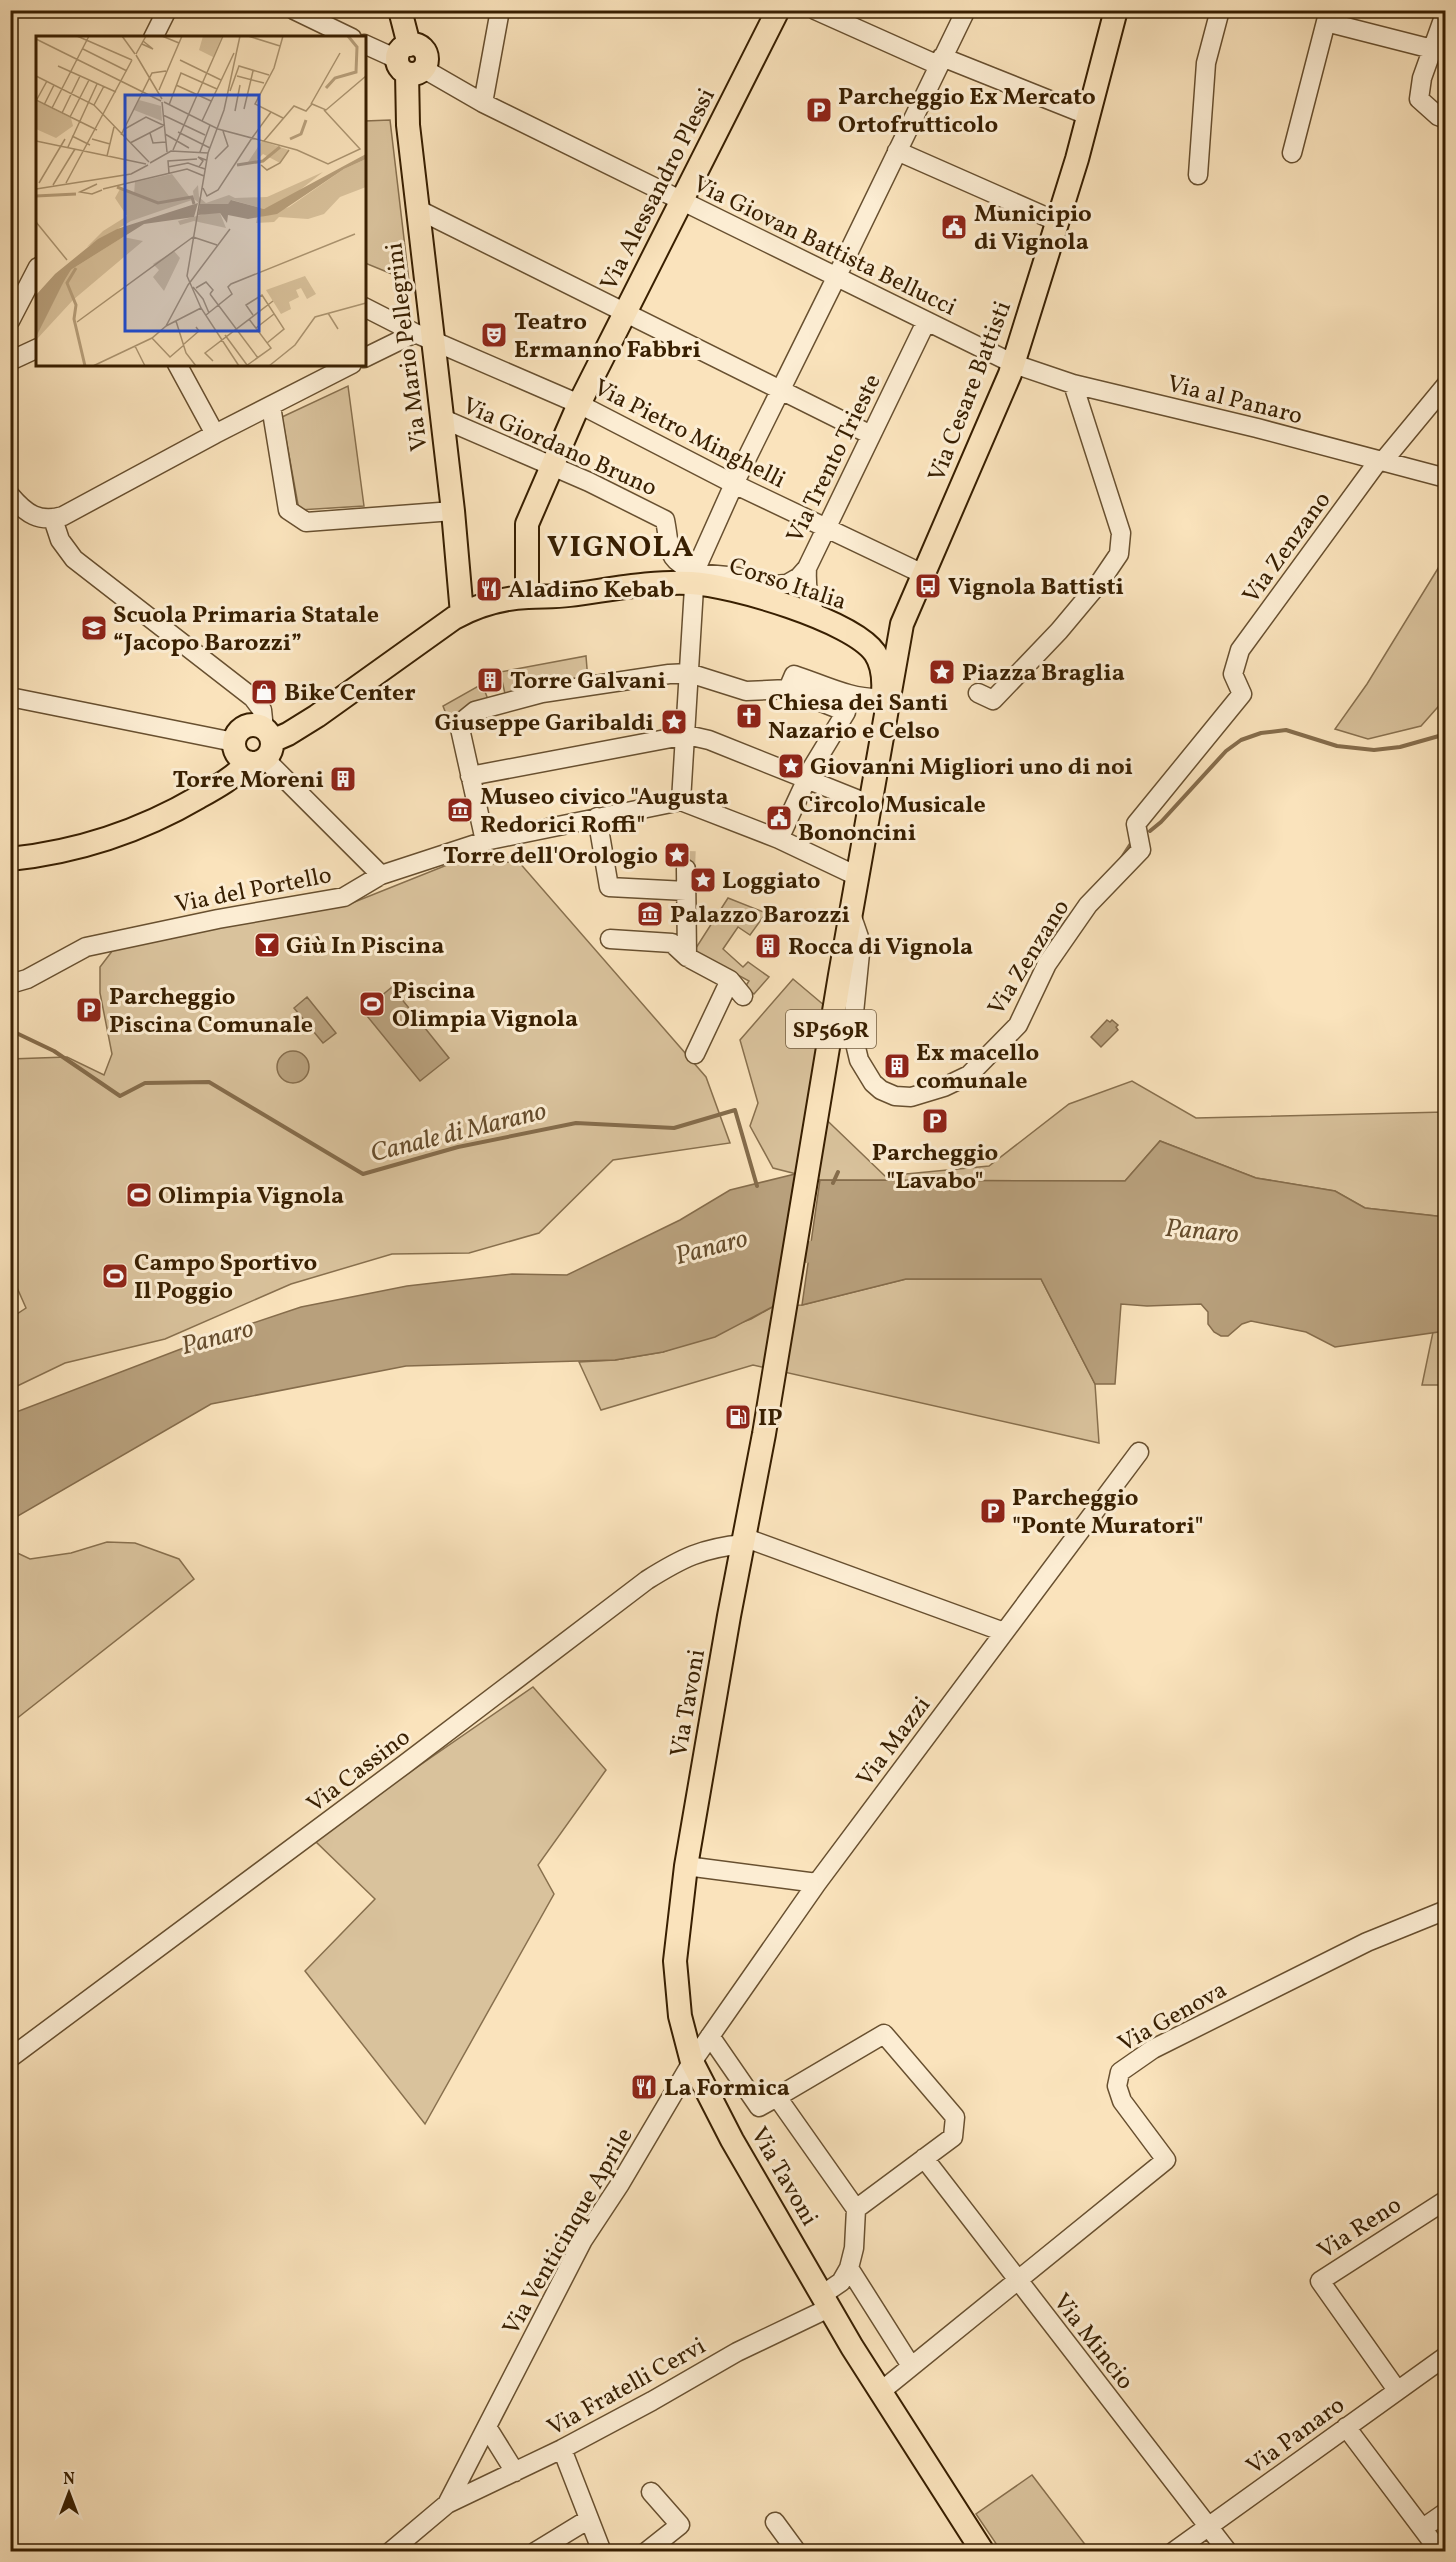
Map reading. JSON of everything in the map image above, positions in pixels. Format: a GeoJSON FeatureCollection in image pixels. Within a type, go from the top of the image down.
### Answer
{"type":"FeatureCollection","features":[{"type":"Feature","properties":{"kind":"main road","name":"Via Mario Pellegrini"},"geometry":{"type":"LineString","coordinates":[[400,10],[409,61],[406,110],[417,209],[424,336],[441,418],[453,511],[462,614]]}},
{"type":"Feature","properties":{"kind":"main road","name":"Via Alessandro Plessi"},"geometry":{"type":"LineString","coordinates":[[526,597],[527,524],[551,467],[624,313],[778,10]]}},
{"type":"Feature","properties":{"kind":"main road","name":"Via Cesare Battisti"},"geometry":{"type":"LineString","coordinates":[[883,708],[894,676],[902,624],[1014,364],[1077,159],[1116,11]]}},
{"type":"Feature","properties":{"kind":"main road","name":"Corso Italia"},"geometry":{"type":"LineString","coordinates":[[262,748],[317,716],[462,614],[485,605],[526,597],[559,597],[671,583],[694,577],[768,600],[853,634],[876,637],[887,635],[896,632],[902,624]]}},
{"type":"Feature","properties":{"kind":"main road","name":"Corso Italia"},"geometry":{"type":"LineString","coordinates":[[853,634],[874,652],[879,662],[883,672],[883,708]]}},
{"type":"Feature","properties":{"kind":"main road","name":"SP569R"},"geometry":{"type":"LineString","coordinates":[[851,914],[883,708]]}},
{"type":"Feature","properties":{"kind":"main road"},"geometry":{"type":"LineString","coordinates":[[255,725],[262,748],[238,754],[234,742],[238,733],[245,727],[255,725]]}},
{"type":"Feature","properties":{"kind":"main road"},"geometry":{"type":"LineString","coordinates":[[10,859],[64,851],[147,824],[212,790],[239,772],[262,748]]}},
{"type":"Feature","properties":{"kind":"main road","name":"Via Tavoni"},"geometry":{"type":"LineString","coordinates":[[851,914],[773,1381],[745,1541],[729,1616],[686,1866],[675,1961],[680,2016],[692,2062],[732,2140],[825,2302],[983,2552]]}},
{"type":"Feature","properties":{"kind":"street"},"geometry":{"type":"LineString","coordinates":[[154,36],[167,10]]}},
{"type":"Feature","properties":{"kind":"street"},"geometry":{"type":"LineString","coordinates":[[294,10],[348,36]]}},
{"type":"Feature","properties":{"kind":"street"},"geometry":{"type":"LineString","coordinates":[[483,103],[500,10]]}},
{"type":"Feature","properties":{"kind":"street"},"geometry":{"type":"LineString","coordinates":[[815,10],[940,61],[1087,115]]}},
{"type":"Feature","properties":{"kind":"street"},"geometry":{"type":"LineString","coordinates":[[681,801],[687,735],[694,577],[734,484],[782,391],[966,10]]}},
{"type":"Feature","properties":{"kind":"street"},"geometry":{"type":"LineString","coordinates":[[1198,175],[1206,63],[1220,10]]}},
{"type":"Feature","properties":{"kind":"street"},"geometry":{"type":"LineString","coordinates":[[1446,11],[1422,78],[1419,99],[1438,116],[1446,119]]}},
{"type":"Feature","properties":{"kind":"street"},"geometry":{"type":"LineString","coordinates":[[1292,153],[1328,16],[1432,49]]}},
{"type":"Feature","properties":{"kind":"street","name":"Via Giovan Battista Bellucci"},"geometry":{"type":"LineString","coordinates":[[366,45],[409,61],[483,103],[682,200],[835,281],[1014,364]]}},
{"type":"Feature","properties":{"kind":"street"},"geometry":{"type":"LineString","coordinates":[[897,151],[1058,222]]}},
{"type":"Feature","properties":{"kind":"street"},"geometry":{"type":"LineString","coordinates":[[417,209],[871,435]]}},
{"type":"Feature","properties":{"kind":"street"},"geometry":{"type":"LineString","coordinates":[[10,321],[36,271]]}},
{"type":"Feature","properties":{"kind":"street","name":"Via Pietro Minghelli"},"geometry":{"type":"LineString","coordinates":[[366,308],[579,404],[734,484],[923,574]]}},
{"type":"Feature","properties":{"kind":"street","name":"Via Trento Trieste"},"geometry":{"type":"LineString","coordinates":[[817,618],[809,603],[806,588],[807,568],[926,322]]}},
{"type":"Feature","properties":{"kind":"street"},"geometry":{"type":"LineString","coordinates":[[366,357],[424,336]]}},
{"type":"Feature","properties":{"kind":"street"},"geometry":{"type":"LineString","coordinates":[[10,361],[36,349]]}},
{"type":"Feature","properties":{"kind":"street","name":"Via al Panaro"},"geometry":{"type":"LineString","coordinates":[[1014,364],[1072,384],[1257,428],[1446,478]]}},
{"type":"Feature","properties":{"kind":"street"},"geometry":{"type":"LineString","coordinates":[[178,366],[215,434]]}},
{"type":"Feature","properties":{"kind":"street"},"geometry":{"type":"LineString","coordinates":[[10,495],[35,517],[53,519],[83,507],[215,434],[348,366]]}},
{"type":"Feature","properties":{"kind":"street"},"geometry":{"type":"LineString","coordinates":[[986,697],[1059,631],[1100,582],[1119,554],[1122,533],[1072,384]]}},
{"type":"Feature","properties":{"kind":"street"},"geometry":{"type":"LineString","coordinates":[[1381,460],[1446,385]]}},
{"type":"Feature","properties":{"kind":"street"},"geometry":{"type":"LineString","coordinates":[[271,406],[288,510],[306,522],[453,511]]}},
{"type":"Feature","properties":{"kind":"street","name":"Via Giordano Bruno"},"geometry":{"type":"LineString","coordinates":[[441,418],[589,482],[665,520],[672,557],[678,565],[694,577]]}},
{"type":"Feature","properties":{"kind":"street","name":"Via Zenzano"},"geometry":{"type":"LineString","coordinates":[[851,914],[861,943],[853,1035],[859,1060],[873,1083],[881,1090],[895,1096],[911,1097],[944,1087],[969,1075],[1018,1025],[1047,964],[1088,905],[1141,850],[1136,824],[1242,694],[1233,674],[1240,650],[1381,460]]}},
{"type":"Feature","properties":{"kind":"street"},"geometry":{"type":"LineString","coordinates":[[53,519],[60,540],[74,559],[253,698],[262,710],[262,748]]}},
{"type":"Feature","properties":{"kind":"street","name":"Corso Italia"},"geometry":{"type":"LineString","coordinates":[[694,577],[738,577],[773,585],[787,584],[800,577],[807,568]]}},
{"type":"Feature","properties":{"kind":"street"},"geometry":{"type":"LineString","coordinates":[[485,841],[459,724],[475,711],[542,693],[659,675],[689,673],[746,691],[788,689],[846,712],[806,778],[779,839]]}},
{"type":"Feature","properties":{"kind":"street"},"geometry":{"type":"LineString","coordinates":[[788,689],[794,675],[869,699],[883,708]]}},
{"type":"Feature","properties":{"kind":"street"},"geometry":{"type":"LineString","coordinates":[[10,697],[234,742]]}},
{"type":"Feature","properties":{"kind":"street"},"geometry":{"type":"LineString","coordinates":[[470,776],[687,735],[709,740],[869,804]]}},
{"type":"Feature","properties":{"kind":"street","name":"Via del Portello"},"geometry":{"type":"LineString","coordinates":[[10,984],[27,979],[86,947],[218,919],[344,897],[381,874],[262,748]]}},
{"type":"Feature","properties":{"kind":"street"},"geometry":{"type":"LineString","coordinates":[[381,874],[485,841],[681,801],[779,839],[857,876]]}},
{"type":"Feature","properties":{"kind":"street"},"geometry":{"type":"LineString","coordinates":[[597,817],[609,887],[686,891]]}},
{"type":"Feature","properties":{"kind":"street"},"geometry":{"type":"LineString","coordinates":[[686,868],[687,957]]}},
{"type":"Feature","properties":{"kind":"street"},"geometry":{"type":"LineString","coordinates":[[610,939],[672,944],[687,957],[730,980],[743,996]]}},
{"type":"Feature","properties":{"kind":"street"},"geometry":{"type":"LineString","coordinates":[[695,1054],[730,980]]}},
{"type":"Feature","properties":{"kind":"street","name":"Via Mazzi"},"geometry":{"type":"LineString","coordinates":[[692,2062],[817,1883],[1139,1452]]}},
{"type":"Feature","properties":{"kind":"street"},"geometry":{"type":"LineString","coordinates":[[745,1541],[1004,1632]]}},
{"type":"Feature","properties":{"kind":"street","name":"Via Cassino"},"geometry":{"type":"LineString","coordinates":[[10,2058],[405,1764],[647,1580],[681,1558],[745,1541]]}},
{"type":"Feature","properties":{"kind":"street"},"geometry":{"type":"LineString","coordinates":[[686,1866],[817,1883]]}},
{"type":"Feature","properties":{"kind":"street","name":"Via Genova"},"geometry":{"type":"LineString","coordinates":[[880,2392],[1166,2160],[1122,2101],[1117,2086],[1120,2072],[1153,2049],[1356,1948],[1446,1910]]}},
{"type":"Feature","properties":{"kind":"street"},"geometry":{"type":"LineString","coordinates":[[710,2036],[759,2107],[884,2034],[955,2117],[953,2137],[856,2209]]}},
{"type":"Feature","properties":{"kind":"street","name":"Via Venticinque Aprile"},"geometry":{"type":"LineString","coordinates":[[390,2552],[447,2504],[584,2240],[692,2062]]}},
{"type":"Feature","properties":{"kind":"street"},"geometry":{"type":"LineString","coordinates":[[777,2097],[856,2209],[854,2248],[849,2268],[911,2366]]}},
{"type":"Feature","properties":{"kind":"street","name":"Via Mincio"},"geometry":{"type":"LineString","coordinates":[[924,2158],[1228,2552]]}},
{"type":"Feature","properties":{"kind":"street","name":"Via Reno"},"geometry":{"type":"LineString","coordinates":[[1397,2390],[1320,2282],[1446,2200]]}},
{"type":"Feature","properties":{"kind":"street","name":"Via Fratelli Cervi"},"geometry":{"type":"LineString","coordinates":[[447,2504],[561,2449],[652,2401],[825,2302],[849,2268]]}},
{"type":"Feature","properties":{"kind":"street","name":"Via Panaro"},"geometry":{"type":"LineString","coordinates":[[1173,2552],[1446,2356]]}},
{"type":"Feature","properties":{"kind":"street"},"geometry":{"type":"LineString","coordinates":[[487,2427],[515,2472]]}},
{"type":"Feature","properties":{"kind":"street"},"geometry":{"type":"LineString","coordinates":[[1346,2427],[1440,2552]]}},
{"type":"Feature","properties":{"kind":"street"},"geometry":{"type":"LineString","coordinates":[[561,2449],[602,2552]]}},
{"type":"Feature","properties":{"kind":"street"},"geometry":{"type":"LineString","coordinates":[[646,2552],[680,2525],[651,2492]]}},
{"type":"Feature","properties":{"kind":"street"},"geometry":{"type":"LineString","coordinates":[[1423,2528],[1446,2511]]}},
{"type":"Feature","properties":{"kind":"street"},"geometry":{"type":"LineString","coordinates":[[535,2552],[589,2519]]}},
{"type":"Feature","properties":{"kind":"street"},"geometry":{"type":"LineString","coordinates":[[774,2522],[797,2552]]}},
{"type":"Feature","properties":{"kind":"shaded area"},"geometry":{"type":"Polygon","coordinates":[[[390,120],[409,281],[366,263],[366,121],[390,120]]]}},
{"type":"Feature","properties":{"kind":"shaded area"},"geometry":{"type":"Polygon","coordinates":[[[348,386],[364,506],[299,510],[282,417],[348,386]]]}},
{"type":"Feature","properties":{"kind":"shaded area"},"geometry":{"type":"Polygon","coordinates":[[[1445,557],[1445,699],[1421,726],[1368,739],[1335,729],[1367,684],[1445,557]]]}},
{"type":"Feature","properties":{"kind":"shaded area"},"geometry":{"type":"Polygon","coordinates":[[[586,656],[588,681],[506,698],[500,672],[586,656]]]}},
{"type":"Feature","properties":{"kind":"shaded area"},"geometry":{"type":"Polygon","coordinates":[[[482,684],[489,702],[450,724],[443,706],[482,684]]]}},
{"type":"Feature","properties":{"kind":"shaded area"},"geometry":{"type":"Polygon","coordinates":[[[483,856],[491,864],[518,861],[706,1077],[730,1143],[613,1160],[539,1233],[469,1253],[392,1254],[291,1284],[165,1339],[65,1363],[11,1389],[11,1318],[26,1308],[11,1274],[10,1059],[67,1057],[104,1075],[112,1054],[100,993],[100,967],[116,946],[347,905],[452,863],[483,856]]]}},
{"type":"Feature","properties":{"kind":"shaded area"},"geometry":{"type":"Polygon","coordinates":[[[728,898],[766,913],[750,935],[738,927],[723,949],[743,967],[748,962],[769,977],[754,994],[745,987],[749,981],[694,951],[728,898]]]}},
{"type":"Feature","properties":{"kind":"shaded area"},"geometry":{"type":"Polygon","coordinates":[[[793,979],[825,1006],[810,1104],[885,1176],[989,1166],[1069,1104],[1132,1081],[1196,1118],[1445,1112],[1445,1217],[1365,1208],[1335,1191],[1256,1178],[1160,1141],[1125,1181],[820,1180],[773,1168],[750,1126],[758,1103],[740,1040],[793,979]]]}},
{"type":"Feature","properties":{"kind":"shaded area"},"geometry":{"type":"Polygon","coordinates":[[[906,1279],[1041,1279],[1095,1384],[1099,1443],[753,1365],[601,1410],[579,1362],[615,1360],[663,1352],[751,1319],[774,1306],[802,1305],[906,1279]]]}},
{"type":"Feature","properties":{"kind":"shaded area"},"geometry":{"type":"Polygon","coordinates":[[[1445,1331],[1445,1385],[1422,1385],[1433,1332],[1445,1331]]]}},
{"type":"Feature","properties":{"kind":"shaded area"},"geometry":{"type":"Polygon","coordinates":[[[107,1542],[135,1543],[179,1559],[194,1579],[11,1723],[11,1550],[30,1559],[71,1553],[107,1542]]]}},
{"type":"Feature","properties":{"kind":"shaded area"},"geometry":{"type":"Polygon","coordinates":[[[533,1687],[606,1770],[538,1865],[554,1894],[425,2124],[305,1971],[375,1899],[313,1839],[533,1687]]]}},
{"type":"Feature","properties":{"kind":"shaded area"},"geometry":{"type":"Polygon","coordinates":[[[1032,2475],[1090,2551],[1001,2551],[976,2514],[1032,2475]]]}},
{"type":"Feature","properties":{"kind":"water"},"geometry":{"type":"Polygon","coordinates":[[[392,987],[449,1058],[420,1081],[363,1011],[392,987]]]}},
{"type":"Feature","properties":{"kind":"water"},"geometry":{"type":"Polygon","coordinates":[[[307,997],[336,1033],[323,1043],[294,1008],[307,997]]]}},
{"type":"Feature","properties":{"kind":"water"},"geometry":{"type":"Polygon","coordinates":[[[1107,1020],[1110,1022],[1112,1020],[1118,1025],[1116,1027],[1118,1030],[1101,1047],[1091,1037],[1107,1020]]]}},
{"type":"Feature","properties":{"kind":"water"},"geometry":{"type":"Polygon","coordinates":[[[293,1051],[304,1056],[309,1067],[304,1078],[293,1083],[282,1078],[277,1067],[282,1056],[293,1051]]]}},
{"type":"Feature","properties":{"kind":"water"},"geometry":{"type":"Polygon","coordinates":[[[1160,1141],[1256,1178],[1335,1191],[1365,1208],[1445,1217],[1445,1331],[1335,1347],[1306,1332],[1251,1321],[1242,1324],[1228,1336],[1221,1336],[1214,1332],[1208,1324],[1208,1312],[1201,1304],[1147,1306],[1121,1304],[1115,1384],[1095,1384],[1041,1279],[906,1279],[802,1305],[820,1180],[1125,1181],[1160,1141]]]}},
{"type":"Feature","properties":{"kind":"water"},"geometry":{"type":"Polygon","coordinates":[[[795,1174],[774,1306],[715,1337],[663,1352],[615,1360],[406,1366],[211,1404],[11,1520],[11,1414],[220,1334],[301,1307],[407,1286],[512,1274],[567,1275],[680,1220],[730,1190],[795,1174]]]}},
{"type":"Feature","properties":{"kind":"waterway"},"geometry":{"type":"LineString","coordinates":[[1150,831],[1226,751],[1241,740],[1261,733],[1286,730],[1337,746],[1374,750],[1400,747],[1446,734]]}},
{"type":"Feature","properties":{"kind":"waterway"},"geometry":{"type":"LineString","coordinates":[[1121,859],[1132,842]]}},
{"type":"Feature","properties":{"kind":"waterway"},"geometry":{"type":"LineString","coordinates":[[1050,940],[1069,918]]}},
{"type":"Feature","properties":{"kind":"waterway","name":"Canale di Marano"},"geometry":{"type":"LineString","coordinates":[[10,1030],[54,1051],[120,1096],[145,1083],[209,1082],[363,1174],[458,1147],[576,1123],[674,1128],[735,1110],[757,1186]]}},
{"type":"Feature","properties":{"kind":"waterway"},"geometry":{"type":"LineString","coordinates":[[833,1183],[838,1172]]}},
{"type":"Feature","properties":{"kind":"waterway","name":"Panaro"},"geometry":{"type":"LineString","coordinates":[[754,1263],[778,1256],[838,1248]]}},
{"type":"Feature","properties":{"kind":"tunnel"},"geometry":{"type":"LineString","coordinates":[[686,869],[687,844]]}},
{"type":"Feature","properties":{"kind":"place","name":"Parcheggio Ex Mercato Ortofrutticolo"},"geometry":{"type":"Point","coordinates":[819,110]}},
{"type":"Feature","properties":{"kind":"place","name":"Municipio di Vignola"},"geometry":{"type":"Point","coordinates":[954,227]}},
{"type":"Feature","properties":{"kind":"place","name":"Teatro Ermanno Fabbri"},"geometry":{"type":"Point","coordinates":[494,335]}},
{"type":"Feature","properties":{"kind":"place","name":"Vignola Battisti"},"geometry":{"type":"Point","coordinates":[928,586]}},
{"type":"Feature","properties":{"kind":"place","name":"Aladino Kebab"},"geometry":{"type":"Point","coordinates":[489,589]}},
{"type":"Feature","properties":{"kind":"place","name":"Scuola Primaria Statale “Jacopo Barozzi”"},"geometry":{"type":"Point","coordinates":[94,628]}},
{"type":"Feature","properties":{"kind":"place","name":"Piazza Braglia"},"geometry":{"type":"Point","coordinates":[942,672]}},
{"type":"Feature","properties":{"kind":"place","name":"Torre Galvani"},"geometry":{"type":"Point","coordinates":[490,680]}},
{"type":"Feature","properties":{"kind":"place","name":"Bike Center"},"geometry":{"type":"Point","coordinates":[264,692]}},
{"type":"Feature","properties":{"kind":"place","name":"Chiesa dei Santi Nazario e Celso"},"geometry":{"type":"Point","coordinates":[749,716]}},
{"type":"Feature","properties":{"kind":"place","name":"Giuseppe Garibaldi"},"geometry":{"type":"Point","coordinates":[674,722]}},
{"type":"Feature","properties":{"kind":"place","name":"Giovanni Migliori uno di noi"},"geometry":{"type":"Point","coordinates":[791,766]}},
{"type":"Feature","properties":{"kind":"place","name":"Torre Moreni"},"geometry":{"type":"Point","coordinates":[343,779]}},
{"type":"Feature","properties":{"kind":"place","name":"Museo civico \"Augusta Redorici Roffi\""},"geometry":{"type":"Point","coordinates":[460,810]}},
{"type":"Feature","properties":{"kind":"place","name":"Circolo Musicale Bononcini"},"geometry":{"type":"Point","coordinates":[779,818]}},
{"type":"Feature","properties":{"kind":"place","name":"Torre dell'Orologio"},"geometry":{"type":"Point","coordinates":[677,855]}},
{"type":"Feature","properties":{"kind":"place","name":"Loggiato"},"geometry":{"type":"Point","coordinates":[703,880]}},
{"type":"Feature","properties":{"kind":"place","name":"Palazzo Barozzi"},"geometry":{"type":"Point","coordinates":[650,914]}},
{"type":"Feature","properties":{"kind":"place","name":"Giù In Piscina"},"geometry":{"type":"Point","coordinates":[267,945]}},
{"type":"Feature","properties":{"kind":"place","name":"Rocca di Vignola"},"geometry":{"type":"Point","coordinates":[768,946]}},
{"type":"Feature","properties":{"kind":"place","name":"Piscina Olimpia Vignola"},"geometry":{"type":"Point","coordinates":[372,1004]}},
{"type":"Feature","properties":{"kind":"place","name":"Parcheggio Piscina Comunale"},"geometry":{"type":"Point","coordinates":[89,1010]}},
{"type":"Feature","properties":{"kind":"place","name":"Ex macello comunale"},"geometry":{"type":"Point","coordinates":[897,1066]}},
{"type":"Feature","properties":{"kind":"place","name":"Parcheggio \"Lavabo\""},"geometry":{"type":"Point","coordinates":[935,1121]}},
{"type":"Feature","properties":{"kind":"place","name":"Olimpia Vignola"},"geometry":{"type":"Point","coordinates":[139,1195]}},
{"type":"Feature","properties":{"kind":"place","name":"Campo Sportivo Il Poggio"},"geometry":{"type":"Point","coordinates":[115,1276]}},
{"type":"Feature","properties":{"kind":"place","name":"IP"},"geometry":{"type":"Point","coordinates":[738,1417]}},
{"type":"Feature","properties":{"kind":"place","name":"Parcheggio \"Ponte Muratori\""},"geometry":{"type":"Point","coordinates":[993,1511]}},
{"type":"Feature","properties":{"kind":"place","name":"La Formica"},"geometry":{"type":"Point","coordinates":[644,2087]}},
{"type":"Feature","properties":{"kind":"district","name":"VIGNOLA"},"geometry":{"type":"Point","coordinates":[621,546]}}]}
